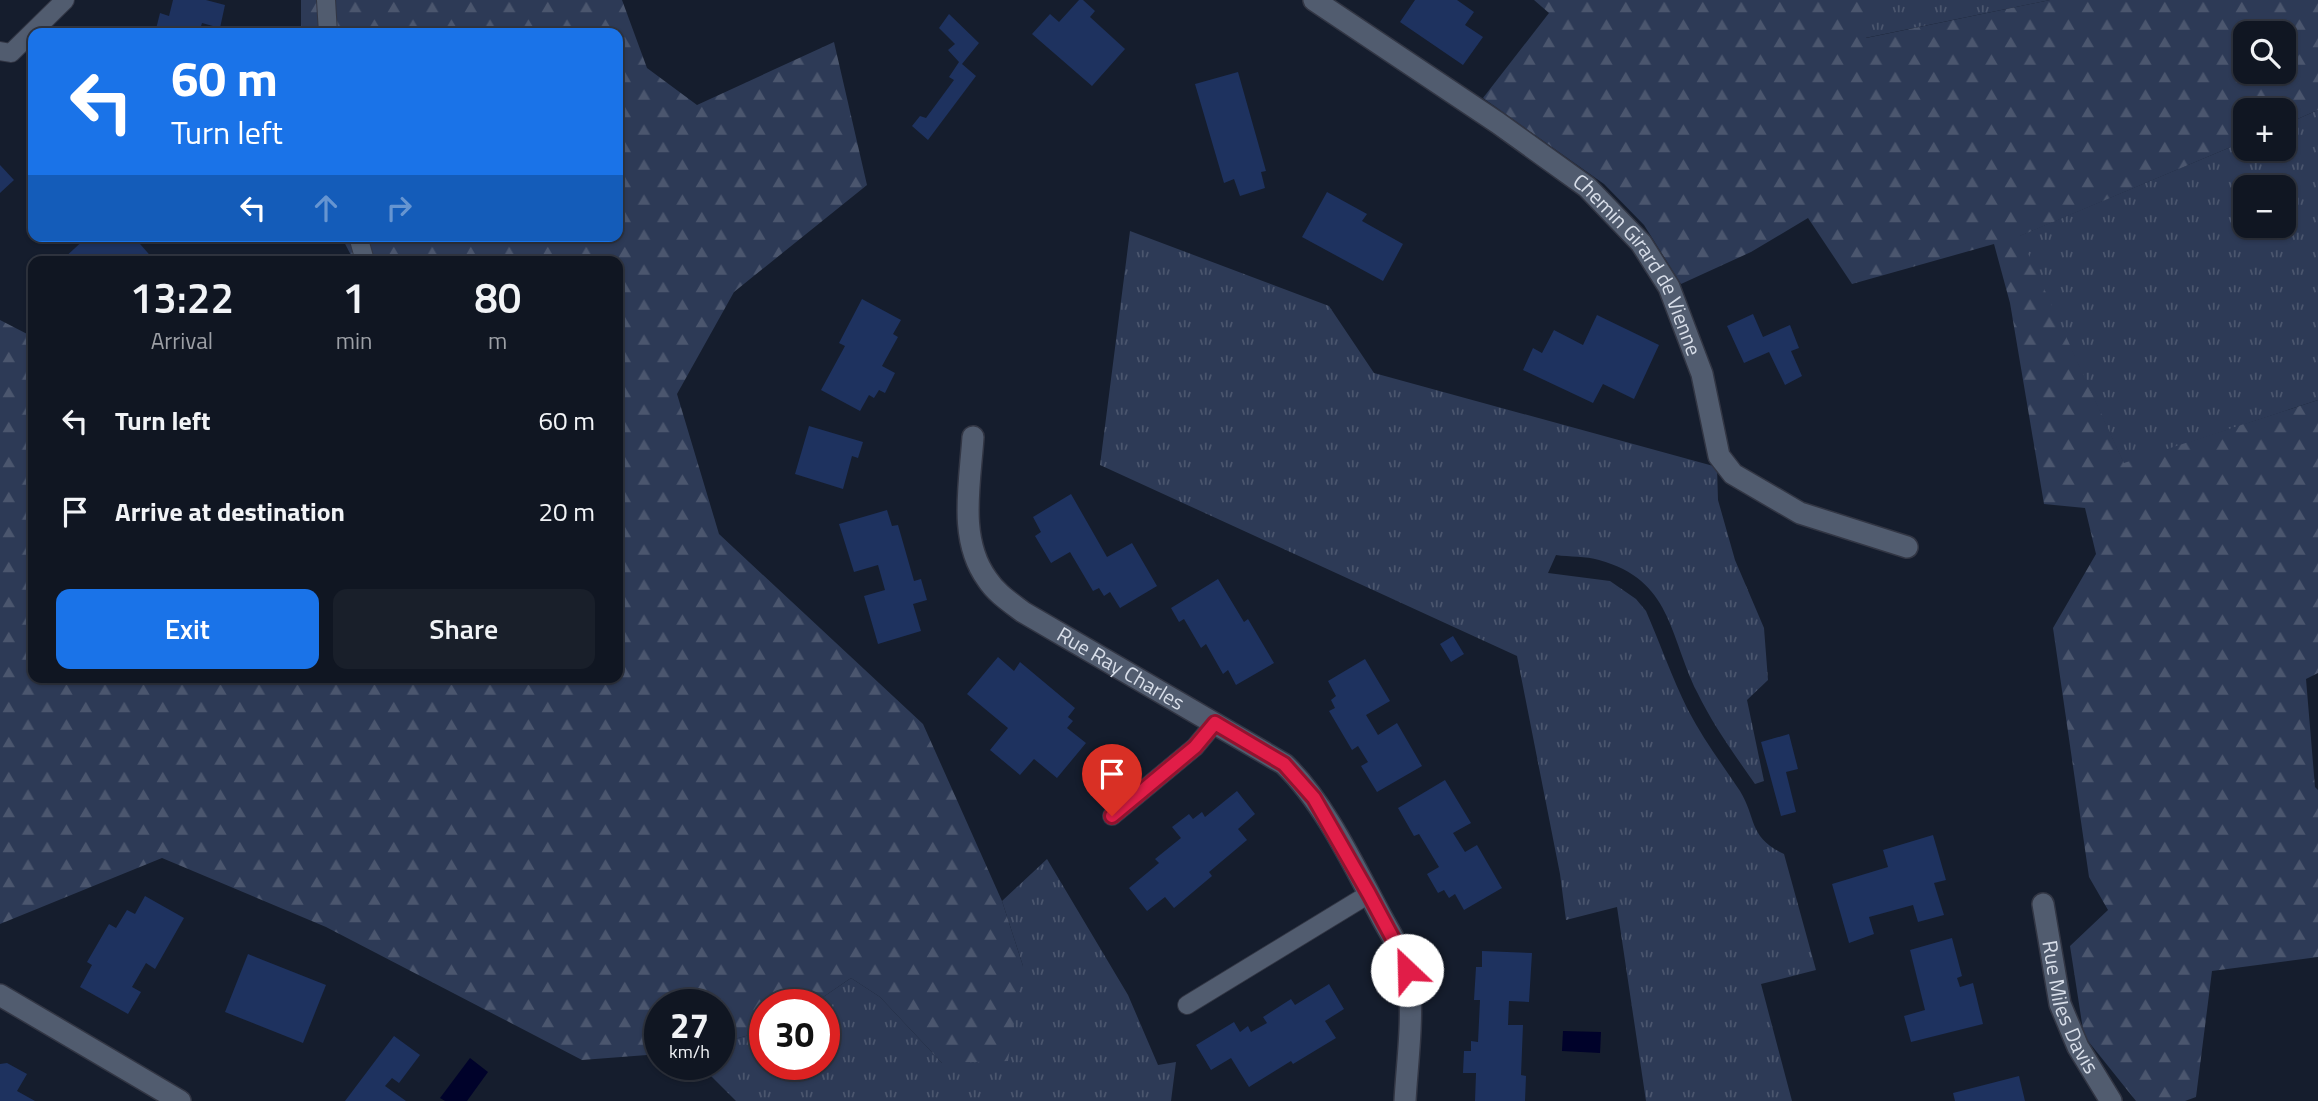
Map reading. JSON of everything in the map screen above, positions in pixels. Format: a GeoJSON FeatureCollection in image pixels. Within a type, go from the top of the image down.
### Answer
{"type":"FeatureCollection","features":[{"type":"Feature","properties":{"kind":"street","name":"Chemin Girard de Vienne"},"geometry":{"type":"LineString","coordinates":[[1314,0],[1498,123],[1587,187],[1641,243],[1669,287],[1702,374],[1720,456],[1733,474],[1800,513],[1907,547]]}},
{"type":"Feature","properties":{"kind":"street","name":"Rue Ray Charles"},"geometry":{"type":"LineString","coordinates":[[973,438],[967,519],[970,543],[986,579],[1000,594],[1023,612],[1284,764],[1314,798],[1369,894],[1407,970],[1410,998],[1405,1101]]}},
{"type":"Feature","properties":{"kind":"street","name":"Rue Miles Davis"},"geometry":{"type":"LineString","coordinates":[[2043,904],[2060,1004],[2078,1047],[2111,1101]]}},
{"type":"Feature","properties":{"kind":"street"},"geometry":{"type":"LineString","coordinates":[[0,995],[180,1101]]}},
{"type":"Feature","properties":{"kind":"lane"},"geometry":{"type":"LineString","coordinates":[[37,28],[65,0]]}},
{"type":"Feature","properties":{"kind":"lane"},"geometry":{"type":"LineString","coordinates":[[326,0],[328,28]]}},
{"type":"Feature","properties":{"kind":"lane"},"geometry":{"type":"LineString","coordinates":[[0,51],[12,53],[28,37]]}},
{"type":"Feature","properties":{"kind":"lane"},"geometry":{"type":"LineString","coordinates":[[1112,816],[1195,747],[1215,723]]}},
{"type":"Feature","properties":{"kind":"lane"},"geometry":{"type":"LineString","coordinates":[[1187,1005],[1369,894]]}},
{"type":"Feature","properties":{"kind":"green space"},"geometry":{"type":"Polygon","coordinates":[[[301,0],[622,0],[647,68],[697,105],[834,42],[867,185],[734,292],[677,394],[719,534],[923,724],[1002,901],[1023,966],[1008,1061],[942,1063],[880,997],[851,978],[835,989],[749,989],[749,1035],[735,1039],[735,989],[644,989],[644,1055],[582,1060],[326,927],[162,858],[0,924],[0,320],[28,334],[28,683],[623,683],[623,256],[351,256],[344,242],[623,242],[623,28],[301,28],[301,0]]]}},
{"type":"Feature","properties":{"kind":"green space"},"geometry":{"type":"Polygon","coordinates":[[[1534,0],[1865,0],[1866,38],[2050,0],[2318,0],[2318,110],[2296,120],[2296,98],[2233,98],[2233,146],[2020,236],[2124,463],[2318,400],[2318,673],[2306,679],[2315,787],[2318,790],[2318,957],[2212,971],[2196,1097],[2185,1101],[2136,1101],[2084,1036],[2070,946],[2108,910],[2089,877],[2053,628],[2096,554],[2085,508],[2044,504],[2010,303],[1994,244],[1852,284],[1808,218],[1751,252],[1681,284],[1644,225],[1604,184],[1483,98],[1549,13],[1534,0]]]}},
{"type":"Feature","properties":{"kind":"green space"},"geometry":{"type":"Polygon","coordinates":[[[1865,0],[2050,0],[1865,38],[1865,0]]]}},
{"type":"Feature","properties":{"kind":"green space"},"geometry":{"type":"Polygon","coordinates":[[[2318,110],[2318,400],[2124,464],[2019,236],[2233,146],[2233,161],[2296,161],[2296,120],[2318,110]]]}},
{"type":"Feature","properties":{"kind":"green space"},"geometry":{"type":"Polygon","coordinates":[[[1130,231],[1329,306],[1374,373],[1717,467],[1718,500],[1735,560],[1764,628],[1768,680],[1747,700],[1764,781],[1755,784],[1717,728],[1697,692],[1665,612],[1641,581],[1623,569],[1583,557],[1556,555],[1548,573],[1610,581],[1636,599],[1646,611],[1688,710],[1740,791],[1759,834],[1772,848],[1784,854],[1816,970],[1761,984],[1792,1101],[1646,1101],[1617,907],[1566,920],[1560,874],[1517,656],[1100,465],[1130,231]]]}},
{"type":"Feature","properties":{"kind":"green space"},"geometry":{"type":"Polygon","coordinates":[[[1047,859],[1128,995],[1158,1065],[1176,1062],[1171,1101],[736,1101],[715,1080],[735,1080],[735,1039],[749,1035],[749,1080],[840,1080],[840,989],[835,989],[851,978],[880,997],[942,1063],[1023,966],[1002,901],[1047,859]]]}},
{"type":"Feature","properties":{"kind":"shaded area"},"geometry":{"type":"Polygon","coordinates":[[[1563,1031],[1601,1032],[1600,1053],[1562,1051],[1563,1031]]]}},
{"type":"Feature","properties":{"kind":"shaded area"},"geometry":{"type":"Polygon","coordinates":[[[470,1058],[488,1072],[467,1101],[445,1101],[440,1098],[470,1058]]]}},
{"type":"Feature","properties":{"kind":"building"},"geometry":{"type":"Polygon","coordinates":[[[173,0],[206,0],[225,5],[220,28],[202,23],[200,28],[156,28],[160,13],[169,16],[173,0]]]}},
{"type":"Feature","properties":{"kind":"building"},"geometry":{"type":"Polygon","coordinates":[[[1079,0],[1083,0],[1095,11],[1090,17],[1125,49],[1092,86],[1032,34],[1050,14],[1059,22],[1079,0]]]}},
{"type":"Feature","properties":{"kind":"building"},"geometry":{"type":"Polygon","coordinates":[[[1415,0],[1457,0],[1474,12],[1465,25],[1483,37],[1463,65],[1400,22],[1415,0]]]}},
{"type":"Feature","properties":{"kind":"building"},"geometry":{"type":"Polygon","coordinates":[[[949,14],[979,43],[962,64],[976,76],[928,140],[912,126],[920,116],[926,118],[954,80],[949,77],[959,62],[948,50],[955,44],[939,28],[949,14]]]}},
{"type":"Feature","properties":{"kind":"building"},"geometry":{"type":"Polygon","coordinates":[[[1238,72],[1266,171],[1261,172],[1265,188],[1240,196],[1234,179],[1224,183],[1195,84],[1238,72]]]}},
{"type":"Feature","properties":{"kind":"building"},"geometry":{"type":"Polygon","coordinates":[[[0,165],[14,180],[0,193],[0,165]]]}},
{"type":"Feature","properties":{"kind":"building"},"geometry":{"type":"Polygon","coordinates":[[[1327,192],[1367,214],[1362,221],[1403,244],[1383,281],[1302,237],[1327,192]]]}},
{"type":"Feature","properties":{"kind":"building"},"geometry":{"type":"Polygon","coordinates":[[[82,242],[138,242],[151,256],[66,256],[82,242]]]}},
{"type":"Feature","properties":{"kind":"building"},"geometry":{"type":"Polygon","coordinates":[[[862,299],[901,320],[893,334],[898,337],[882,366],[895,373],[885,393],[879,390],[874,398],[869,395],[860,411],[821,390],[845,346],[839,343],[862,299]]]}},
{"type":"Feature","properties":{"kind":"building"},"geometry":{"type":"Polygon","coordinates":[[[1753,314],[1763,337],[1790,325],[1799,348],[1791,351],[1802,376],[1785,385],[1769,352],[1744,363],[1727,326],[1753,314]]]}},
{"type":"Feature","properties":{"kind":"building"},"geometry":{"type":"Polygon","coordinates":[[[1597,315],[1659,345],[1634,399],[1603,384],[1593,403],[1523,370],[1533,348],[1542,353],[1554,330],[1583,345],[1597,315]]]}},
{"type":"Feature","properties":{"kind":"building"},"geometry":{"type":"Polygon","coordinates":[[[809,426],[863,442],[858,458],[852,456],[843,489],[795,474],[809,426]]]}},
{"type":"Feature","properties":{"kind":"building"},"geometry":{"type":"Polygon","coordinates":[[[1071,494],[1107,557],[1132,543],[1157,586],[1120,608],[1110,592],[1104,596],[1099,588],[1093,591],[1070,552],[1051,563],[1035,536],[1041,532],[1033,517],[1071,494]]]}},
{"type":"Feature","properties":{"kind":"building"},"geometry":{"type":"Polygon","coordinates":[[[887,510],[892,526],[898,525],[914,581],[921,579],[927,600],[913,604],[921,631],[878,644],[864,596],[885,590],[878,565],[854,572],[839,524],[887,510]]]}},
{"type":"Feature","properties":{"kind":"building"},"geometry":{"type":"Polygon","coordinates":[[[1218,579],[1244,622],[1248,619],[1274,663],[1236,685],[1228,670],[1223,674],[1206,644],[1201,648],[1184,619],[1179,622],[1171,608],[1218,579]]]}},
{"type":"Feature","properties":{"kind":"building"},"geometry":{"type":"Polygon","coordinates":[[[1453,636],[1464,654],[1451,662],[1440,644],[1453,636]]]}},
{"type":"Feature","properties":{"kind":"building"},"geometry":{"type":"Polygon","coordinates":[[[998,657],[1014,671],[1020,662],[1075,708],[1068,717],[1073,721],[1067,728],[1086,743],[1057,778],[1034,759],[1020,775],[990,750],[1008,728],[967,694],[998,657]]]}},
{"type":"Feature","properties":{"kind":"building"},"geometry":{"type":"Polygon","coordinates":[[[1365,659],[1390,701],[1366,715],[1378,735],[1397,723],[1422,766],[1377,792],[1361,766],[1368,762],[1358,746],[1352,750],[1329,711],[1335,708],[1331,700],[1336,696],[1328,681],[1365,659]]]}},
{"type":"Feature","properties":{"kind":"building"},"geometry":{"type":"Polygon","coordinates":[[[1789,734],[1798,769],[1786,772],[1796,812],[1781,816],[1761,742],[1789,734]]]}},
{"type":"Feature","properties":{"kind":"building"},"geometry":{"type":"Polygon","coordinates":[[[1445,780],[1471,823],[1453,833],[1465,852],[1477,845],[1502,888],[1464,910],[1455,894],[1449,898],[1444,890],[1438,893],[1427,874],[1439,867],[1419,834],[1414,836],[1398,808],[1445,780]]]}},
{"type":"Feature","properties":{"kind":"building"},"geometry":{"type":"Polygon","coordinates":[[[1237,791],[1255,814],[1238,829],[1247,840],[1209,872],[1212,876],[1174,908],[1165,897],[1147,911],[1129,888],[1159,863],[1155,859],[1181,838],[1172,827],[1189,814],[1193,819],[1202,812],[1205,817],[1237,791]]]}},
{"type":"Feature","properties":{"kind":"building"},"geometry":{"type":"Polygon","coordinates":[[[1933,835],[1946,880],[1934,883],[1944,915],[1918,922],[1913,905],[1869,917],[1874,934],[1849,943],[1832,884],[1888,867],[1883,850],[1933,835]]]}},
{"type":"Feature","properties":{"kind":"building"},"geometry":{"type":"Polygon","coordinates":[[[145,896],[184,918],[155,969],[146,963],[132,987],[141,992],[128,1014],[80,987],[92,965],[87,962],[109,924],[116,928],[127,910],[135,914],[145,896]]]}},
{"type":"Feature","properties":{"kind":"building"},"geometry":{"type":"Polygon","coordinates":[[[1952,938],[1962,976],[1957,978],[1960,987],[1973,983],[1983,1024],[1911,1042],[1904,1016],[1925,1010],[1910,950],[1952,938]]]}},
{"type":"Feature","properties":{"kind":"building"},"geometry":{"type":"Polygon","coordinates":[[[1482,951],[1532,953],[1529,1002],[1509,1001],[1508,1025],[1523,1025],[1521,1075],[1526,1076],[1525,1101],[1475,1101],[1476,1073],[1463,1073],[1464,1051],[1471,1051],[1471,1041],[1478,1042],[1480,1000],[1474,1000],[1476,967],[1482,967],[1482,951]]]}},
{"type":"Feature","properties":{"kind":"building"},"geometry":{"type":"Polygon","coordinates":[[[248,954],[326,985],[303,1043],[225,1012],[248,954]]]}},
{"type":"Feature","properties":{"kind":"building"},"geometry":{"type":"Polygon","coordinates":[[[1329,984],[1344,1009],[1325,1021],[1336,1038],[1249,1087],[1231,1058],[1211,1070],[1196,1045],[1234,1022],[1240,1032],[1248,1026],[1251,1032],[1267,1023],[1263,1017],[1291,999],[1295,1005],[1329,984]]]}},
{"type":"Feature","properties":{"kind":"building"},"geometry":{"type":"Polygon","coordinates":[[[394,1036],[420,1055],[399,1083],[392,1078],[385,1086],[406,1101],[345,1101],[394,1036]]]}},
{"type":"Feature","properties":{"kind":"building"},"geometry":{"type":"Polygon","coordinates":[[[7,1063],[27,1074],[17,1091],[35,1101],[0,1101],[0,1064],[7,1063]]]}},
{"type":"Feature","properties":{"kind":"building"},"geometry":{"type":"Polygon","coordinates":[[[2019,1076],[2025,1101],[1955,1101],[1953,1093],[2019,1076]]]}},
{"type":"Feature","properties":{"kind":"route"},"geometry":{"type":"LineString","coordinates":[[1112,816],[1195,747],[1215,723],[1284,764],[1314,798],[1369,894],[1407,970]]}}]}
